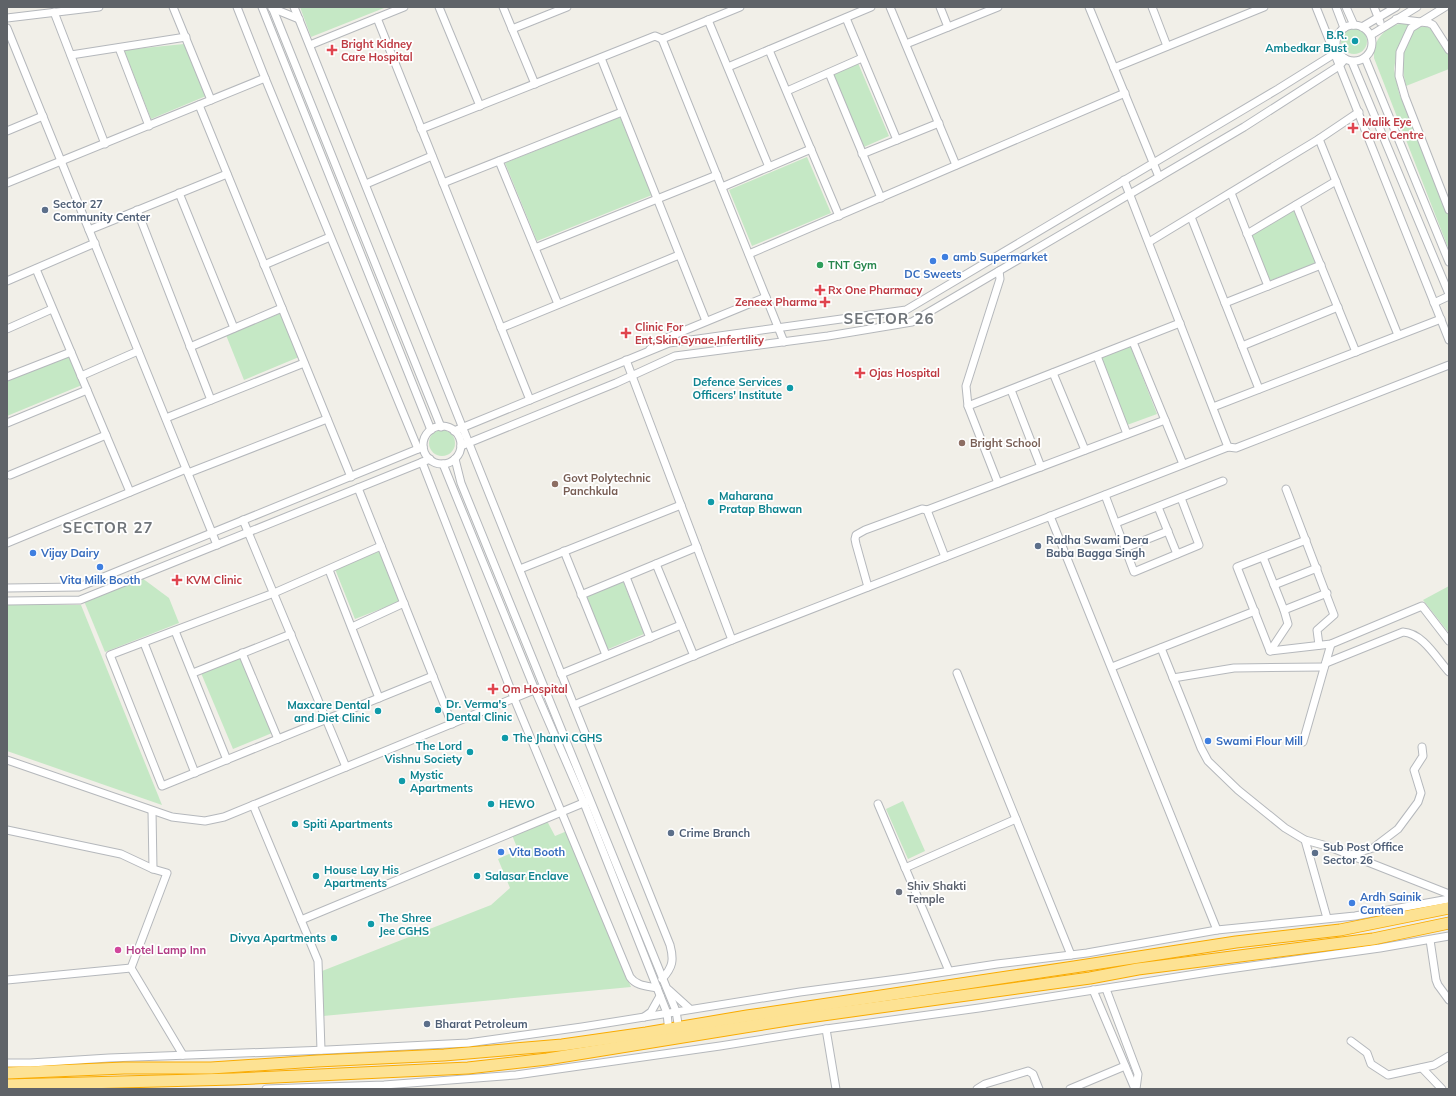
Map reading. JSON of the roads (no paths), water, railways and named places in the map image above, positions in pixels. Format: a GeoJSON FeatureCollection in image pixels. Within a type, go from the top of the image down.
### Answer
{"type":"FeatureCollection","features":[{"type":"Feature","properties":{"kind":"highway"},"geometry":{"type":"LineString","coordinates":[[7,1086],[150,1085],[242,1078],[468,1068],[547,1058],[674,1033],[1236,942],[1340,930],[1449,908]]}},
{"type":"Feature","properties":{"kind":"highway"},"geometry":{"type":"LineString","coordinates":[[7,1073],[124,1068],[210,1068],[444,1055],[674,1033],[801,1018],[1090,978],[1138,969],[1373,939],[1449,923]]}},
{"type":"Feature","properties":{"kind":"street"},"geometry":{"type":"LineString","coordinates":[[7,18],[98,7]]}},
{"type":"Feature","properties":{"kind":"street"},"geometry":{"type":"LineString","coordinates":[[173,7],[211,100]]}},
{"type":"Feature","properties":{"kind":"street"},"geometry":{"type":"LineString","coordinates":[[7,588],[79,587],[421,448],[431,430],[441,427],[450,428],[460,440],[460,451],[455,460],[449,463],[438,464],[430,460],[421,448],[330,237],[237,7]]}},
{"type":"Feature","properties":{"kind":"street"},"geometry":{"type":"LineString","coordinates":[[262,7],[431,430]]}},
{"type":"Feature","properties":{"kind":"street"},"geometry":{"type":"LineString","coordinates":[[294,7],[670,944],[673,955],[672,965],[662,979]]}},
{"type":"Feature","properties":{"kind":"street"},"geometry":{"type":"LineString","coordinates":[[310,45],[404,7]]}},
{"type":"Feature","properties":{"kind":"street"},"geometry":{"type":"LineString","coordinates":[[439,7],[480,106]]}},
{"type":"Feature","properties":{"kind":"street"},"geometry":{"type":"LineString","coordinates":[[504,7],[535,84]]}},
{"type":"Feature","properties":{"kind":"street"},"geometry":{"type":"LineString","coordinates":[[512,29],[567,7]]}},
{"type":"Feature","properties":{"kind":"street"},"geometry":{"type":"LineString","coordinates":[[662,39],[740,7]]}},
{"type":"Feature","properties":{"kind":"street"},"geometry":{"type":"LineString","coordinates":[[728,67],[872,7]]}},
{"type":"Feature","properties":{"kind":"street"},"geometry":{"type":"LineString","coordinates":[[890,7],[956,165]]}},
{"type":"Feature","properties":{"kind":"street"},"geometry":{"type":"LineString","coordinates":[[940,7],[948,27]]}},
{"type":"Feature","properties":{"kind":"street"},"geometry":{"type":"LineString","coordinates":[[906,44],[998,7]]}},
{"type":"Feature","properties":{"kind":"street"},"geometry":{"type":"LineString","coordinates":[[1089,7],[1159,177]]}},
{"type":"Feature","properties":{"kind":"street"},"geometry":{"type":"LineString","coordinates":[[1152,7],[1168,46]]}},
{"type":"Feature","properties":{"kind":"street"},"geometry":{"type":"LineString","coordinates":[[1316,7],[1336,51],[1340,66],[1449,340]]}},
{"type":"Feature","properties":{"kind":"street"},"geometry":{"type":"LineString","coordinates":[[1336,7],[1344,28]]}},
{"type":"Feature","properties":{"kind":"street"},"geometry":{"type":"LineString","coordinates":[[1346,7],[1354,25]]}},
{"type":"Feature","properties":{"kind":"street"},"geometry":{"type":"LineString","coordinates":[[1374,7],[1382,28]]}},
{"type":"Feature","properties":{"kind":"street"},"geometry":{"type":"LineString","coordinates":[[1362,27],[1396,7]]}},
{"type":"Feature","properties":{"kind":"street"},"geometry":{"type":"LineString","coordinates":[[1371,35],[1417,7]]}},
{"type":"Feature","properties":{"kind":"street"},"geometry":{"type":"LineString","coordinates":[[1445,7],[1411,28],[1400,52],[1399,76],[1405,96],[1449,210]]}},
{"type":"Feature","properties":{"kind":"street"},"geometry":{"type":"LineString","coordinates":[[272,8],[441,427]]}},
{"type":"Feature","properties":{"kind":"street"},"geometry":{"type":"LineString","coordinates":[[272,8],[299,19]]}},
{"type":"Feature","properties":{"kind":"street"},"geometry":{"type":"LineString","coordinates":[[1114,68],[1261,8]]}},
{"type":"Feature","properties":{"kind":"street"},"geometry":{"type":"LineString","coordinates":[[54,12],[105,144]]}},
{"type":"Feature","properties":{"kind":"street"},"geometry":{"type":"LineString","coordinates":[[376,18],[530,400]]}},
{"type":"Feature","properties":{"kind":"street"},"geometry":{"type":"LineString","coordinates":[[846,18],[897,140]]}},
{"type":"Feature","properties":{"kind":"street"},"geometry":{"type":"LineString","coordinates":[[1396,19],[1418,23],[1429,23],[1433,25],[1449,50]]}},
{"type":"Feature","properties":{"kind":"street"},"geometry":{"type":"LineString","coordinates":[[708,20],[769,167]]}},
{"type":"Feature","properties":{"kind":"street"},"geometry":{"type":"LineString","coordinates":[[461,446],[633,375],[675,356],[828,336],[912,322],[1244,127],[1340,66],[1349,61],[1357,62],[1366,58],[1372,48],[1371,35],[1362,27],[1354,25],[1344,28],[1337,37],[1336,51]]}},
{"type":"Feature","properties":{"kind":"street"},"geometry":{"type":"LineString","coordinates":[[7,28],[217,544]]}},
{"type":"Feature","properties":{"kind":"street"},"geometry":{"type":"LineString","coordinates":[[421,129],[655,36],[662,39],[784,342]]}},
{"type":"Feature","properties":{"kind":"street"},"geometry":{"type":"LineString","coordinates":[[71,55],[186,37]]}},
{"type":"Feature","properties":{"kind":"street"},"geometry":{"type":"LineString","coordinates":[[119,48],[150,126]]}},
{"type":"Feature","properties":{"kind":"street"},"geometry":{"type":"LineString","coordinates":[[769,50],[839,216]]}},
{"type":"Feature","properties":{"kind":"street"},"geometry":{"type":"LineString","coordinates":[[1336,51],[1349,61],[1446,280],[1449,295],[1434,303]]}},
{"type":"Feature","properties":{"kind":"street"},"geometry":{"type":"LineString","coordinates":[[454,431],[669,343],[906,310],[1278,90],[1336,51]]}},
{"type":"Feature","properties":{"kind":"street"},"geometry":{"type":"LineString","coordinates":[[600,58],[706,321]]}},
{"type":"Feature","properties":{"kind":"street"},"geometry":{"type":"LineString","coordinates":[[787,91],[862,58]]}},
{"type":"Feature","properties":{"kind":"street"},"geometry":{"type":"LineString","coordinates":[[1366,58],[1449,262]]}},
{"type":"Feature","properties":{"kind":"street"},"geometry":{"type":"LineString","coordinates":[[829,73],[881,198]]}},
{"type":"Feature","properties":{"kind":"street"},"geometry":{"type":"LineString","coordinates":[[7,184],[265,78]]}},
{"type":"Feature","properties":{"kind":"street"},"geometry":{"type":"LineString","coordinates":[[749,254],[1125,93]]}},
{"type":"Feature","properties":{"kind":"street"},"geometry":{"type":"LineString","coordinates":[[199,105],[351,476]]}},
{"type":"Feature","properties":{"kind":"street"},"geometry":{"type":"LineString","coordinates":[[443,183],[622,112]]}},
{"type":"Feature","properties":{"kind":"street"},"geometry":{"type":"LineString","coordinates":[[1148,242],[1319,139],[1359,112]]}},
{"type":"Feature","properties":{"kind":"street"},"geometry":{"type":"LineString","coordinates":[[7,131],[43,116]]}},
{"type":"Feature","properties":{"kind":"street"},"geometry":{"type":"LineString","coordinates":[[862,154],[939,123]]}},
{"type":"Feature","properties":{"kind":"street"},"geometry":{"type":"LineString","coordinates":[[1319,139],[1398,335]]}},
{"type":"Feature","properties":{"kind":"street"},"geometry":{"type":"LineString","coordinates":[[722,187],[811,149]]}},
{"type":"Feature","properties":{"kind":"street"},"geometry":{"type":"LineString","coordinates":[[366,184],[432,156]]}},
{"type":"Feature","properties":{"kind":"street"},"geometry":{"type":"LineString","coordinates":[[498,161],[558,304]]}},
{"type":"Feature","properties":{"kind":"street"},"geometry":{"type":"LineString","coordinates":[[89,230],[227,174]]}},
{"type":"Feature","properties":{"kind":"street"},"geometry":{"type":"LineString","coordinates":[[535,248],[717,175]]}},
{"type":"Feature","properties":{"kind":"street"},"geometry":{"type":"LineString","coordinates":[[1124,180],[1228,446]]}},
{"type":"Feature","properties":{"kind":"street"},"geometry":{"type":"LineString","coordinates":[[1247,234],[1336,181]]}},
{"type":"Feature","properties":{"kind":"street"},"geometry":{"type":"LineString","coordinates":[[180,193],[234,328]]}},
{"type":"Feature","properties":{"kind":"street"},"geometry":{"type":"LineString","coordinates":[[1231,193],[1268,286]]}},
{"type":"Feature","properties":{"kind":"street"},"geometry":{"type":"LineString","coordinates":[[1296,206],[1356,352]]}},
{"type":"Feature","properties":{"kind":"street"},"geometry":{"type":"LineString","coordinates":[[137,210],[211,400]]}},
{"type":"Feature","properties":{"kind":"street"},"geometry":{"type":"LineString","coordinates":[[1191,217],[1259,390]]}},
{"type":"Feature","properties":{"kind":"street"},"geometry":{"type":"LineString","coordinates":[[264,265],[330,237]]}},
{"type":"Feature","properties":{"kind":"street"},"geometry":{"type":"LineString","coordinates":[[7,281],[95,244]]}},
{"type":"Feature","properties":{"kind":"street"},"geometry":{"type":"LineString","coordinates":[[501,328],[679,255]]}},
{"type":"Feature","properties":{"kind":"street"},"geometry":{"type":"LineString","coordinates":[[1225,303],[1321,265]]}},
{"type":"Feature","properties":{"kind":"street"},"geometry":{"type":"LineString","coordinates":[[36,269],[130,492]]}},
{"type":"Feature","properties":{"kind":"street"},"geometry":{"type":"LineString","coordinates":[[998,483],[968,406],[966,386],[1000,279],[999,271]]}},
{"type":"Feature","properties":{"kind":"street"},"geometry":{"type":"LineString","coordinates":[[647,352],[659,341],[766,297]]}},
{"type":"Feature","properties":{"kind":"street"},"geometry":{"type":"LineString","coordinates":[[1242,346],[1338,307]]}},
{"type":"Feature","properties":{"kind":"street"},"geometry":{"type":"LineString","coordinates":[[7,328],[52,308]]}},
{"type":"Feature","properties":{"kind":"street"},"geometry":{"type":"LineString","coordinates":[[190,346],[282,308]]}},
{"type":"Feature","properties":{"kind":"street"},"geometry":{"type":"LineString","coordinates":[[1213,407],[1441,319]]}},
{"type":"Feature","properties":{"kind":"street"},"geometry":{"type":"LineString","coordinates":[[968,406],[1180,323]]}},
{"type":"Feature","properties":{"kind":"street"},"geometry":{"type":"LineString","coordinates":[[1133,342],[1183,464]]}},
{"type":"Feature","properties":{"kind":"street"},"geometry":{"type":"LineString","coordinates":[[81,376],[138,351]]}},
{"type":"Feature","properties":{"kind":"street"},"geometry":{"type":"LineString","coordinates":[[7,377],[71,352]]}},
{"type":"Feature","properties":{"kind":"street"},"geometry":{"type":"LineString","coordinates":[[1097,356],[1127,434]]}},
{"type":"Feature","properties":{"kind":"street"},"geometry":{"type":"LineString","coordinates":[[626,360],[633,375],[732,640]]}},
{"type":"Feature","properties":{"kind":"street"},"geometry":{"type":"LineString","coordinates":[[166,418],[304,363]]}},
{"type":"Feature","properties":{"kind":"street"},"geometry":{"type":"LineString","coordinates":[[574,705],[732,640],[1228,446],[1236,448],[1449,365]]}},
{"type":"Feature","properties":{"kind":"street"},"geometry":{"type":"LineString","coordinates":[[1053,373],[1085,450]]}},
{"type":"Feature","properties":{"kind":"street"},"geometry":{"type":"LineString","coordinates":[[7,423],[87,390]]}},
{"type":"Feature","properties":{"kind":"street"},"geometry":{"type":"LineString","coordinates":[[1011,390],[1041,467]]}},
{"type":"Feature","properties":{"kind":"street"},"geometry":{"type":"LineString","coordinates":[[7,543],[130,492],[327,419]]}},
{"type":"Feature","properties":{"kind":"street"},"geometry":{"type":"LineString","coordinates":[[868,587],[856,544],[856,535],[865,530],[922,509],[927,510],[1165,420]]}},
{"type":"Feature","properties":{"kind":"street"},"geometry":{"type":"LineString","coordinates":[[7,467],[8,475],[106,435]]}},
{"type":"Feature","properties":{"kind":"street"},"geometry":{"type":"LineString","coordinates":[[7,601],[80,600],[430,460]]}},
{"type":"Feature","properties":{"kind":"street"},"geometry":{"type":"LineString","coordinates":[[455,460],[461,483],[544,686],[674,1033]]}},
{"type":"Feature","properties":{"kind":"street"},"geometry":{"type":"LineString","coordinates":[[422,462],[514,698],[630,978],[633,982],[638,984],[657,988]]}},
{"type":"Feature","properties":{"kind":"street"},"geometry":{"type":"LineString","coordinates":[[443,464],[535,690],[587,802],[676,1011],[674,1033]]}},
{"type":"Feature","properties":{"kind":"street"},"geometry":{"type":"LineString","coordinates":[[1116,523],[1223,481]]}},
{"type":"Feature","properties":{"kind":"street"},"geometry":{"type":"LineString","coordinates":[[358,488],[452,724]]}},
{"type":"Feature","properties":{"kind":"street"},"geometry":{"type":"LineString","coordinates":[[1286,489],[1327,593],[1334,615],[1317,630],[1320,645]]}},
{"type":"Feature","properties":{"kind":"street"},"geometry":{"type":"LineString","coordinates":[[1105,495],[1134,572],[1199,545],[1181,498]]}},
{"type":"Feature","properties":{"kind":"street"},"geometry":{"type":"LineString","coordinates":[[520,569],[681,505]]}},
{"type":"Feature","properties":{"kind":"street"},"geometry":{"type":"LineString","coordinates":[[1158,507],[1177,554]]}},
{"type":"Feature","properties":{"kind":"street"},"geometry":{"type":"LineString","coordinates":[[927,510],[945,557]]}},
{"type":"Feature","properties":{"kind":"street"},"geometry":{"type":"LineString","coordinates":[[1050,516],[1217,930]]}},
{"type":"Feature","properties":{"kind":"street"},"geometry":{"type":"LineString","coordinates":[[243,520],[346,767]]}},
{"type":"Feature","properties":{"kind":"street"},"geometry":{"type":"LineString","coordinates":[[1125,548],[1168,531]]}},
{"type":"Feature","properties":{"kind":"street"},"geometry":{"type":"LineString","coordinates":[[1270,651],[1237,567],[1306,540]]}},
{"type":"Feature","properties":{"kind":"street"},"geometry":{"type":"LineString","coordinates":[[381,546],[274,593],[110,655],[159,779],[162,786],[433,676]]}},
{"type":"Feature","properties":{"kind":"street"},"geometry":{"type":"LineString","coordinates":[[581,595],[697,547]]}},
{"type":"Feature","properties":{"kind":"street"},"geometry":{"type":"LineString","coordinates":[[564,551],[606,655]]}},
{"type":"Feature","properties":{"kind":"street"},"geometry":{"type":"LineString","coordinates":[[1263,556],[1288,624],[1270,651]]}},
{"type":"Feature","properties":{"kind":"street"},"geometry":{"type":"LineString","coordinates":[[656,564],[694,656]]}},
{"type":"Feature","properties":{"kind":"street"},"geometry":{"type":"LineString","coordinates":[[1274,585],[1317,568]]}},
{"type":"Feature","properties":{"kind":"street"},"geometry":{"type":"LineString","coordinates":[[329,570],[379,698]]}},
{"type":"Feature","properties":{"kind":"street"},"geometry":{"type":"LineString","coordinates":[[626,577],[650,638]]}},
{"type":"Feature","properties":{"kind":"street"},"geometry":{"type":"LineString","coordinates":[[1284,610],[1327,593]]}},
{"type":"Feature","properties":{"kind":"street"},"geometry":{"type":"LineString","coordinates":[[352,627],[404,603]]}},
{"type":"Feature","properties":{"kind":"street"},"geometry":{"type":"LineString","coordinates":[[1270,651],[1331,644],[1422,606],[1449,641]]}},
{"type":"Feature","properties":{"kind":"street"},"geometry":{"type":"LineString","coordinates":[[1112,667],[1255,611]]}},
{"type":"Feature","properties":{"kind":"street"},"geometry":{"type":"LineString","coordinates":[[562,674],[681,625]]}},
{"type":"Feature","properties":{"kind":"street"},"geometry":{"type":"LineString","coordinates":[[175,631],[227,760]]}},
{"type":"Feature","properties":{"kind":"street"},"geometry":{"type":"LineString","coordinates":[[1173,678],[1234,668],[1325,665],[1403,632],[1410,633],[1424,642],[1449,672]]}},
{"type":"Feature","properties":{"kind":"street"},"geometry":{"type":"LineString","coordinates":[[193,673],[291,634]]}},
{"type":"Feature","properties":{"kind":"street"},"geometry":{"type":"LineString","coordinates":[[144,643],[195,773]]}},
{"type":"Feature","properties":{"kind":"street"},"geometry":{"type":"LineString","coordinates":[[1304,742],[1331,644]]}},
{"type":"Feature","properties":{"kind":"street"},"geometry":{"type":"LineString","coordinates":[[1162,648],[1201,748],[1208,761],[1238,790],[1285,828],[1305,840],[1328,846],[1449,894]]}},
{"type":"Feature","properties":{"kind":"street"},"geometry":{"type":"LineString","coordinates":[[242,653],[278,739]]}},
{"type":"Feature","properties":{"kind":"street"},"geometry":{"type":"LineString","coordinates":[[957,673],[1071,955]]}},
{"type":"Feature","properties":{"kind":"street"},"geometry":{"type":"LineString","coordinates":[[7,760],[152,811],[172,817],[205,821],[224,817],[544,686]]}},
{"type":"Feature","properties":{"kind":"street"},"geometry":{"type":"LineString","coordinates":[[1350,855],[1374,848],[1398,829],[1418,802],[1420,793],[1414,770],[1423,756],[1422,746]]}},
{"type":"Feature","properties":{"kind":"street"},"geometry":{"type":"LineString","coordinates":[[300,920],[587,802]]}},
{"type":"Feature","properties":{"kind":"street"},"geometry":{"type":"LineString","coordinates":[[878,804],[950,972]]}},
{"type":"Feature","properties":{"kind":"street"},"geometry":{"type":"LineString","coordinates":[[253,805],[318,962],[321,1050]]}},
{"type":"Feature","properties":{"kind":"street"},"geometry":{"type":"LineString","coordinates":[[152,811],[153,869]]}},
{"type":"Feature","properties":{"kind":"street"},"geometry":{"type":"LineString","coordinates":[[905,868],[1016,819]]}},
{"type":"Feature","properties":{"kind":"street"},"geometry":{"type":"LineString","coordinates":[[7,830],[121,854],[153,869],[167,873],[131,968]]}},
{"type":"Feature","properties":{"kind":"street"},"geometry":{"type":"LineString","coordinates":[[1305,840],[1327,918]]}},
{"type":"Feature","properties":{"kind":"street"},"geometry":{"type":"LineString","coordinates":[[7,1063],[321,1050],[468,1042],[643,1018],[676,1011],[800,992],[1071,955],[1217,930],[1355,916],[1449,899]]}},
{"type":"Feature","properties":{"kind":"street"},"geometry":{"type":"LineString","coordinates":[[266,1089],[384,1084],[516,1075],[979,1008],[1449,936]]}},
{"type":"Feature","properties":{"kind":"street"},"geometry":{"type":"LineString","coordinates":[[1430,940],[1436,980],[1449,1000]]}},
{"type":"Feature","properties":{"kind":"street"},"geometry":{"type":"LineString","coordinates":[[7,980],[131,968]]}},
{"type":"Feature","properties":{"kind":"street"},"geometry":{"type":"LineString","coordinates":[[131,968],[183,1055]]}},
{"type":"Feature","properties":{"kind":"street"},"geometry":{"type":"LineString","coordinates":[[665,987],[690,1009]]}},
{"type":"Feature","properties":{"kind":"street"},"geometry":{"type":"LineString","coordinates":[[1106,989],[1138,1074],[1136,1089]]}},
{"type":"Feature","properties":{"kind":"street"},"geometry":{"type":"LineString","coordinates":[[1093,990],[1136,1089]]}},
{"type":"Feature","properties":{"kind":"street"},"geometry":{"type":"LineString","coordinates":[[643,1018],[651,1012],[660,996]]}},
{"type":"Feature","properties":{"kind":"street"},"geometry":{"type":"LineString","coordinates":[[826,1029],[836,1089]]}},
{"type":"Feature","properties":{"kind":"street"},"geometry":{"type":"LineString","coordinates":[[1351,1041],[1367,1053],[1371,1064],[1388,1075],[1434,1065],[1449,1056]]}},
{"type":"Feature","properties":{"kind":"street"},"geometry":{"type":"LineString","coordinates":[[1070,1089],[1125,1066]]}},
{"type":"Feature","properties":{"kind":"street"},"geometry":{"type":"LineString","coordinates":[[1422,1068],[1442,1089]]}},
{"type":"Feature","properties":{"kind":"street"},"geometry":{"type":"LineString","coordinates":[[977,1089],[985,1084],[1028,1071],[1033,1074],[1039,1089]]}},
{"type":"Feature","properties":{"kind":"place","name":"B.R. Ambedkar Bust"},"geometry":{"type":"Point","coordinates":[1355,41]}},
{"type":"Feature","properties":{"kind":"place","name":"Bright Kidney Care Hospital"},"geometry":{"type":"Point","coordinates":[332,50]}},
{"type":"Feature","properties":{"kind":"place","name":"Malik Eye Care Centre"},"geometry":{"type":"Point","coordinates":[1353,128]}},
{"type":"Feature","properties":{"kind":"place","name":"Sector 27 Community Center"},"geometry":{"type":"Point","coordinates":[45,210]}},
{"type":"Feature","properties":{"kind":"place","name":"amb Supermarket"},"geometry":{"type":"Point","coordinates":[945,257]}},
{"type":"Feature","properties":{"kind":"place","name":"DC Sweets"},"geometry":{"type":"Point","coordinates":[933,261]}},
{"type":"Feature","properties":{"kind":"place","name":"TNT Gym"},"geometry":{"type":"Point","coordinates":[820,265]}},
{"type":"Feature","properties":{"kind":"place","name":"Rx One Pharmacy"},"geometry":{"type":"Point","coordinates":[820,290]}},
{"type":"Feature","properties":{"kind":"place","name":"Zeneex Pharma"},"geometry":{"type":"Point","coordinates":[825,302]}},
{"type":"Feature","properties":{"kind":"place","name":"Clinic For Ent,Skin,Gynae,Infertility"},"geometry":{"type":"Point","coordinates":[626,333]}},
{"type":"Feature","properties":{"kind":"place","name":"Ojas Hospital"},"geometry":{"type":"Point","coordinates":[860,373]}},
{"type":"Feature","properties":{"kind":"place","name":"Defence Services Officers' Institute"},"geometry":{"type":"Point","coordinates":[790,388]}},
{"type":"Feature","properties":{"kind":"place","name":"Bright School"},"geometry":{"type":"Point","coordinates":[962,443]}},
{"type":"Feature","properties":{"kind":"place","name":"Govt Polytechnic Panchkula"},"geometry":{"type":"Point","coordinates":[555,484]}},
{"type":"Feature","properties":{"kind":"place","name":"Maharana Pratap Bhawan"},"geometry":{"type":"Point","coordinates":[711,502]}},
{"type":"Feature","properties":{"kind":"place","name":"Radha Swami Dera Baba Bagga Singh"},"geometry":{"type":"Point","coordinates":[1038,546]}},
{"type":"Feature","properties":{"kind":"place","name":"Vijay Dairy"},"geometry":{"type":"Point","coordinates":[33,553]}},
{"type":"Feature","properties":{"kind":"place","name":"Vita Milk Booth"},"geometry":{"type":"Point","coordinates":[100,567]}},
{"type":"Feature","properties":{"kind":"place","name":"KVM Clinic"},"geometry":{"type":"Point","coordinates":[177,580]}},
{"type":"Feature","properties":{"kind":"place","name":"Om Hospital"},"geometry":{"type":"Point","coordinates":[493,689]}},
{"type":"Feature","properties":{"kind":"place","name":"Dr. Verma's Dental Clinic"},"geometry":{"type":"Point","coordinates":[438,710]}},
{"type":"Feature","properties":{"kind":"place","name":"Maxcare Dental and Diet Clinic"},"geometry":{"type":"Point","coordinates":[378,711]}},
{"type":"Feature","properties":{"kind":"place","name":"The Jhanvi CGHS"},"geometry":{"type":"Point","coordinates":[505,738]}},
{"type":"Feature","properties":{"kind":"place","name":"Swami Flour Mill"},"geometry":{"type":"Point","coordinates":[1208,741]}},
{"type":"Feature","properties":{"kind":"place","name":"The Lord Vishnu Society"},"geometry":{"type":"Point","coordinates":[470,752]}},
{"type":"Feature","properties":{"kind":"place","name":"Mystic Apartments"},"geometry":{"type":"Point","coordinates":[402,781]}},
{"type":"Feature","properties":{"kind":"place","name":"HEWO"},"geometry":{"type":"Point","coordinates":[491,804]}},
{"type":"Feature","properties":{"kind":"place","name":"Spiti Apartments"},"geometry":{"type":"Point","coordinates":[295,824]}},
{"type":"Feature","properties":{"kind":"place","name":"Crime Branch"},"geometry":{"type":"Point","coordinates":[671,833]}},
{"type":"Feature","properties":{"kind":"place","name":"Vita Booth"},"geometry":{"type":"Point","coordinates":[501,852]}},
{"type":"Feature","properties":{"kind":"place","name":"Sub Post Office Sector 26"},"geometry":{"type":"Point","coordinates":[1315,853]}},
{"type":"Feature","properties":{"kind":"place","name":"House Lay His Apartments"},"geometry":{"type":"Point","coordinates":[316,876]}},
{"type":"Feature","properties":{"kind":"place","name":"Salasar Enclave"},"geometry":{"type":"Point","coordinates":[477,876]}},
{"type":"Feature","properties":{"kind":"place","name":"Shiv Shakti Temple"},"geometry":{"type":"Point","coordinates":[899,892]}},
{"type":"Feature","properties":{"kind":"place","name":"Ardh Sainik Canteen"},"geometry":{"type":"Point","coordinates":[1352,903]}},
{"type":"Feature","properties":{"kind":"place","name":"The Shree Jee CGHS"},"geometry":{"type":"Point","coordinates":[371,924]}},
{"type":"Feature","properties":{"kind":"place","name":"Divya Apartments"},"geometry":{"type":"Point","coordinates":[334,938]}},
{"type":"Feature","properties":{"kind":"place","name":"Hotel Lamp Inn"},"geometry":{"type":"Point","coordinates":[118,950]}},
{"type":"Feature","properties":{"kind":"place","name":"Bharat Petroleum"},"geometry":{"type":"Point","coordinates":[427,1024]}},
{"type":"Feature","properties":{"kind":"district","name":"SECTOR 26"},"geometry":{"type":"Point","coordinates":[889,319]}},
{"type":"Feature","properties":{"kind":"district","name":"SECTOR 27"},"geometry":{"type":"Point","coordinates":[108,528]}}]}
